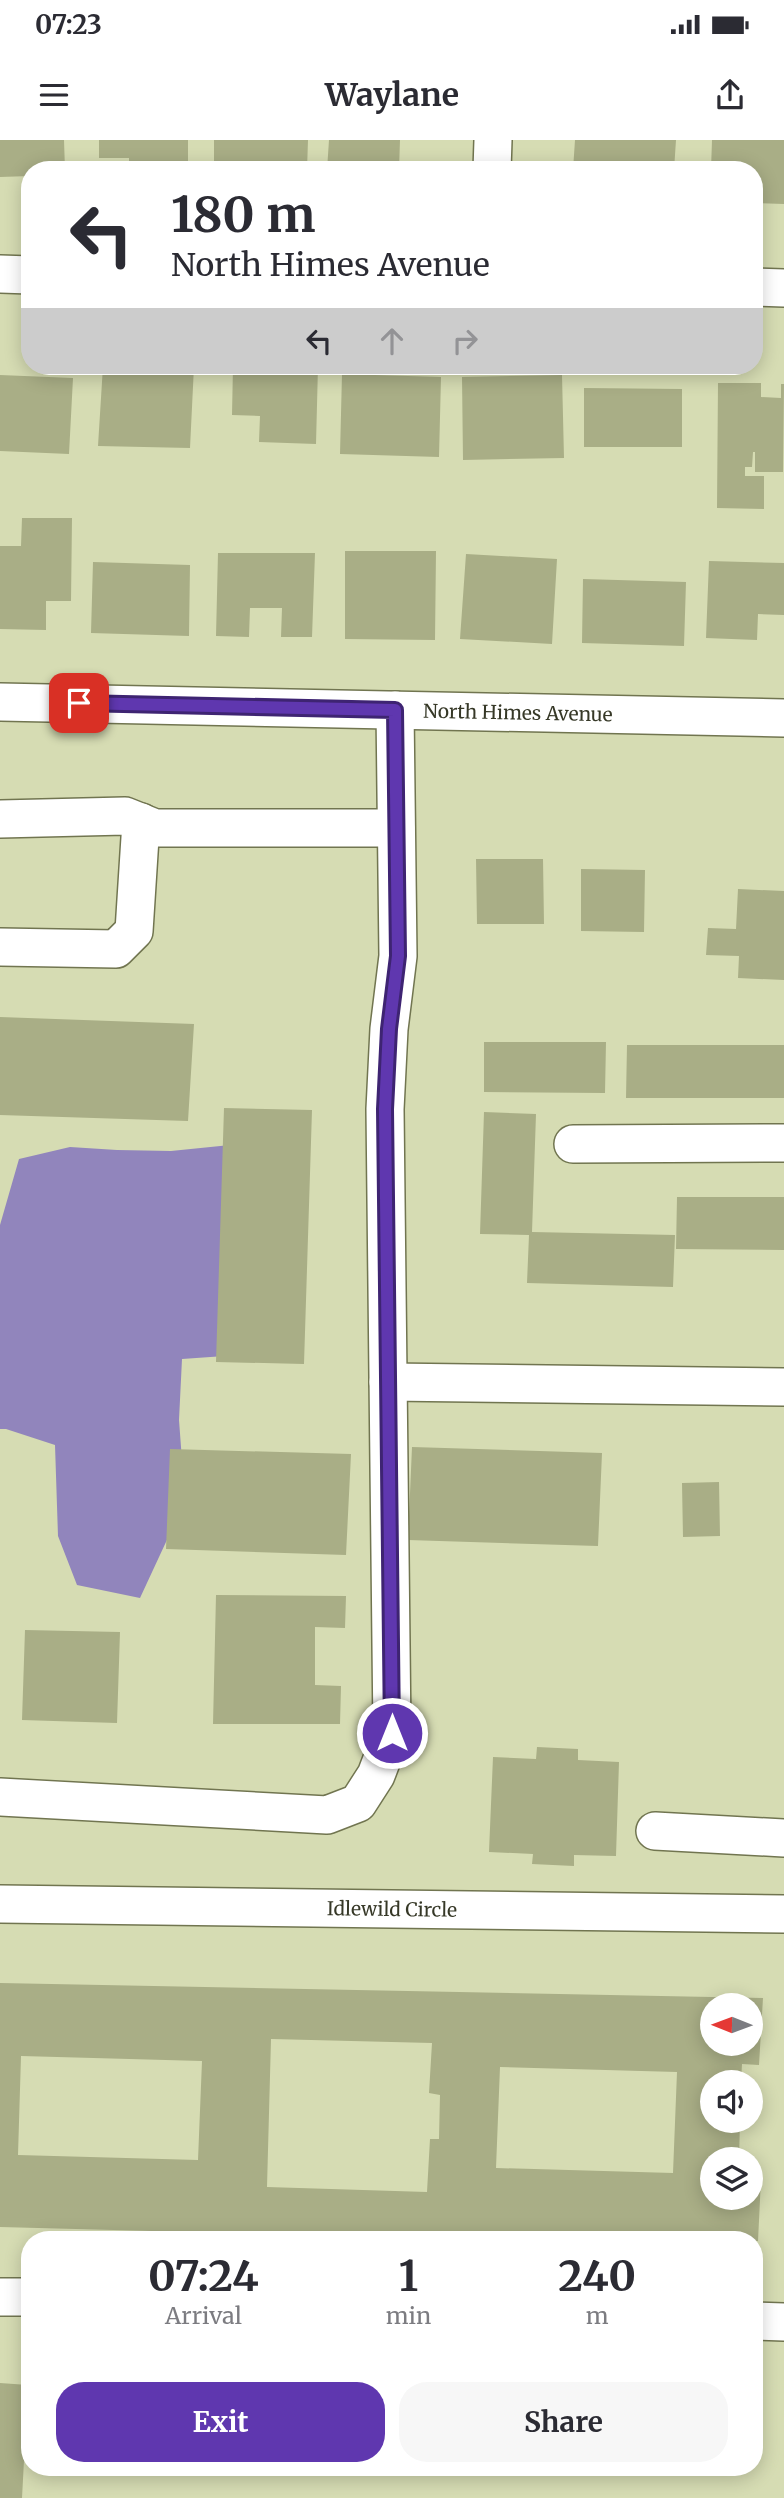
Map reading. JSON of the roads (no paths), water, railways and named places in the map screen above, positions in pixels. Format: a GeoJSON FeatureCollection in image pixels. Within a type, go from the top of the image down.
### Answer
{"type":"FeatureCollection","features":[{"type":"Feature","properties":{"kind":"street"},"geometry":{"type":"LineString","coordinates":[[492,161],[493,140]]}},
{"type":"Feature","properties":{"kind":"street"},"geometry":{"type":"LineString","coordinates":[[0,274],[21,275]]}},
{"type":"Feature","properties":{"kind":"street"},"geometry":{"type":"LineString","coordinates":[[763,287],[784,288]]}},
{"type":"Feature","properties":{"kind":"street","name":"North Himes Avenue"},"geometry":{"type":"LineString","coordinates":[[0,702],[784,718]]}},
{"type":"Feature","properties":{"kind":"street"},"geometry":{"type":"LineString","coordinates":[[0,1797],[327,1815],[358,1803],[376,1776],[392,1733],[385,1109],[389,1029],[398,956],[395,710]]}},
{"type":"Feature","properties":{"kind":"street"},"geometry":{"type":"LineString","coordinates":[[0,820],[125,816],[155,828],[396,828]]}},
{"type":"Feature","properties":{"kind":"street"},"geometry":{"type":"LineString","coordinates":[[0,947],[116,949],[134,931],[141,822]]}},
{"type":"Feature","properties":{"kind":"street"},"geometry":{"type":"LineString","coordinates":[[573,1144],[784,1143]]}},
{"type":"Feature","properties":{"kind":"street"},"geometry":{"type":"LineString","coordinates":[[388,1382],[784,1387]]}},
{"type":"Feature","properties":{"kind":"street"},"geometry":{"type":"LineString","coordinates":[[655,1830],[784,1838]]}},
{"type":"Feature","properties":{"kind":"street","name":"Idlewild Circle"},"geometry":{"type":"LineString","coordinates":[[0,1904],[784,1914]]}},
{"type":"Feature","properties":{"kind":"street"},"geometry":{"type":"LineString","coordinates":[[0,2297],[21,2298]]}},
{"type":"Feature","properties":{"kind":"street"},"geometry":{"type":"LineString","coordinates":[[763,2321],[784,2322]]}}]}
